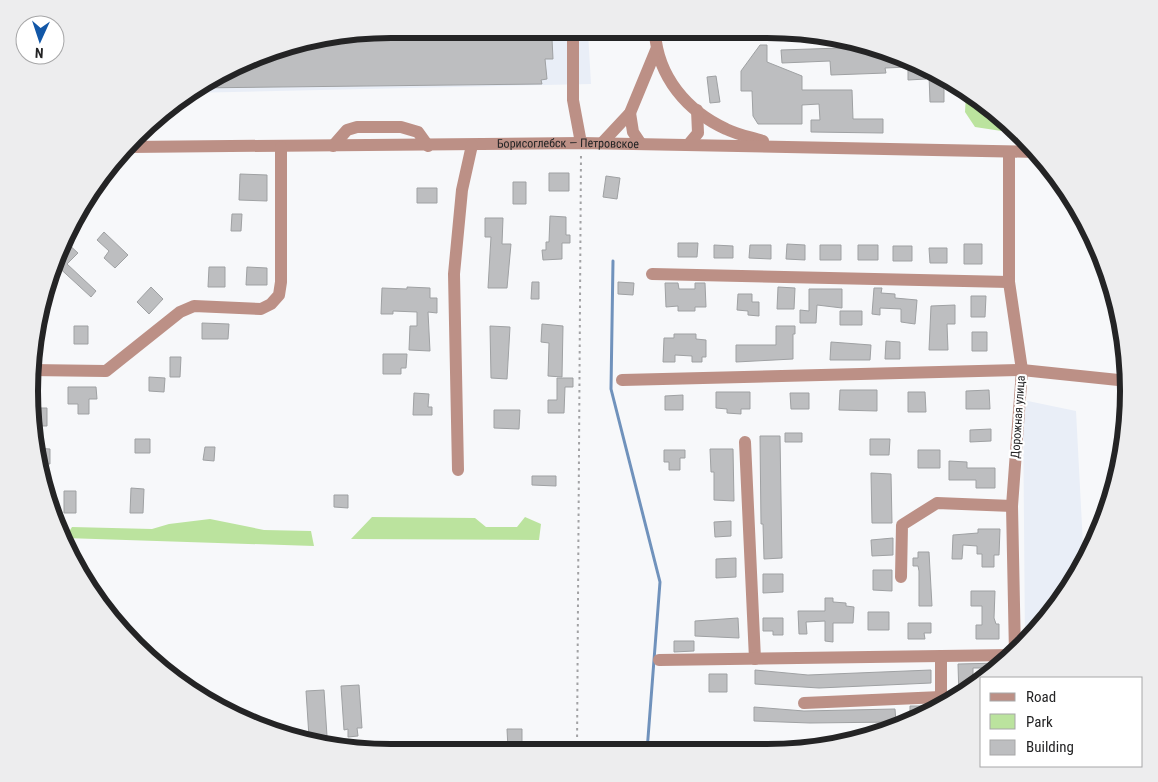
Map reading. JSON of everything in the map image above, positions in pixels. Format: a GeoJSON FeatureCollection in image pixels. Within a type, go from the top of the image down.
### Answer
{"type":"FeatureCollection","features":[{"type":"Feature","properties":{"kind":"street"},"geometry":{"type":"LineString","coordinates":[[573,38],[573,100],[580,143]]}},
{"type":"Feature","properties":{"kind":"street"},"geometry":{"type":"LineString","coordinates":[[655,38],[656,50],[666,77],[696,110],[727,130],[777,146]]}},
{"type":"Feature","properties":{"kind":"street"},"geometry":{"type":"LineString","coordinates":[[602,143],[630,113],[656,50]]}},
{"type":"Feature","properties":{"kind":"street"},"geometry":{"type":"LineString","coordinates":[[688,145],[698,132],[696,110]]}},
{"type":"Feature","properties":{"kind":"street"},"geometry":{"type":"LineString","coordinates":[[630,113],[633,132],[641,144]]}},
{"type":"Feature","properties":{"kind":"street"},"geometry":{"type":"LineString","coordinates":[[333,146],[347,130],[357,127],[401,127],[418,132],[428,146]]}},
{"type":"Feature","properties":{"kind":"street","name":"Борисоглебск — Петровское"},"geometry":{"type":"LineString","coordinates":[[135,147],[428,146],[602,143],[1027,152]]}},
{"type":"Feature","properties":{"kind":"street"},"geometry":{"type":"LineString","coordinates":[[458,470],[454,274],[462,190],[472,145]]}},
{"type":"Feature","properties":{"kind":"street"},"geometry":{"type":"LineString","coordinates":[[38,370],[106,371],[180,312],[194,306],[261,309],[271,304],[279,294],[281,282],[281,147]]}},
{"type":"Feature","properties":{"kind":"street","name":"Дорожная улица"},"geometry":{"type":"LineString","coordinates":[[1008,152],[1009,282],[1022,370],[1012,506],[1014,644]]}},
{"type":"Feature","properties":{"kind":"street"},"geometry":{"type":"LineString","coordinates":[[652,274],[1009,282]]}},
{"type":"Feature","properties":{"kind":"street"},"geometry":{"type":"LineString","coordinates":[[622,380],[1022,370],[1120,380]]}},
{"type":"Feature","properties":{"kind":"street"},"geometry":{"type":"LineString","coordinates":[[745,442],[754,659]]}},
{"type":"Feature","properties":{"kind":"street"},"geometry":{"type":"LineString","coordinates":[[901,577],[902,525],[936,503],[1012,506]]}},
{"type":"Feature","properties":{"kind":"street"},"geometry":{"type":"LineString","coordinates":[[659,660],[1003,654]]}},
{"type":"Feature","properties":{"kind":"street"},"geometry":{"type":"LineString","coordinates":[[941,656],[941,699]]}},
{"type":"Feature","properties":{"kind":"street"},"geometry":{"type":"LineString","coordinates":[[804,703],[934,702]]}},
{"type":"Feature","properties":{"kind":"path"},"geometry":{"type":"LineString","coordinates":[[578,743],[580,143]]}},
{"type":"Feature","properties":{"kind":"shaded area"},"geometry":{"type":"Polygon","coordinates":[[[368,38],[588,38],[591,84],[202,93],[235,74],[277,56],[322,44],[368,38]]]}},
{"type":"Feature","properties":{"kind":"shaded area"},"geometry":{"type":"Polygon","coordinates":[[[1023,400],[1076,411],[1083,549],[1061,587],[1025,633],[1023,400]]]}},
{"type":"Feature","properties":{"kind":"green space"},"geometry":{"type":"Polygon","coordinates":[[[966,99],[1007,132],[975,127],[965,112],[966,99]]]}},
{"type":"Feature","properties":{"kind":"green space"},"geometry":{"type":"Polygon","coordinates":[[[372,517],[475,518],[486,527],[517,527],[525,517],[541,524],[539,540],[351,539],[372,517]]]}},
{"type":"Feature","properties":{"kind":"green space"},"geometry":{"type":"Polygon","coordinates":[[[210,519],[264,530],[311,531],[314,546],[70,538],[68,534],[72,527],[152,529],[169,524],[210,519]]]}},
{"type":"Feature","properties":{"kind":"building"},"geometry":{"type":"Polygon","coordinates":[[[360,39],[552,39],[553,59],[545,59],[547,79],[541,80],[542,84],[210,88],[256,64],[277,56],[322,44],[360,39]]]}},
{"type":"Feature","properties":{"kind":"building"},"geometry":{"type":"Polygon","coordinates":[[[760,45],[767,45],[767,62],[802,76],[802,90],[852,90],[853,119],[883,119],[883,133],[811,132],[811,120],[820,120],[819,104],[802,105],[802,124],[758,124],[753,116],[752,91],[741,91],[741,71],[760,45]]]}},
{"type":"Feature","properties":{"kind":"building"},"geometry":{"type":"Polygon","coordinates":[[[850,48],[902,64],[926,75],[926,79],[908,80],[908,67],[885,68],[886,73],[831,75],[830,61],[782,63],[781,50],[850,48]]]}},
{"type":"Feature","properties":{"kind":"building"},"geometry":{"type":"Polygon","coordinates":[[[716,76],[720,102],[710,103],[707,77],[716,76]]]}},
{"type":"Feature","properties":{"kind":"building"},"geometry":{"type":"Polygon","coordinates":[[[929,77],[944,85],[944,102],[930,102],[929,77]]]}},
{"type":"Feature","properties":{"kind":"building"},"geometry":{"type":"Polygon","coordinates":[[[549,173],[569,173],[569,191],[549,191],[549,173]]]}},
{"type":"Feature","properties":{"kind":"building"},"geometry":{"type":"Polygon","coordinates":[[[240,174],[267,175],[267,201],[239,200],[240,174]]]}},
{"type":"Feature","properties":{"kind":"building"},"geometry":{"type":"Polygon","coordinates":[[[606,176],[620,178],[617,199],[603,197],[606,176]]]}},
{"type":"Feature","properties":{"kind":"building"},"geometry":{"type":"Polygon","coordinates":[[[513,182],[526,182],[526,204],[513,204],[513,182]]]}},
{"type":"Feature","properties":{"kind":"building"},"geometry":{"type":"Polygon","coordinates":[[[417,188],[437,188],[437,203],[417,203],[417,188]]]}},
{"type":"Feature","properties":{"kind":"building"},"geometry":{"type":"Polygon","coordinates":[[[232,214],[242,214],[241,231],[231,231],[232,214]]]}},
{"type":"Feature","properties":{"kind":"building"},"geometry":{"type":"Polygon","coordinates":[[[550,216],[566,217],[566,235],[570,235],[570,243],[562,243],[562,259],[543,260],[542,250],[546,250],[546,242],[549,242],[550,216]]]}},
{"type":"Feature","properties":{"kind":"building"},"geometry":{"type":"Polygon","coordinates":[[[485,218],[503,218],[502,244],[511,244],[507,288],[488,288],[491,237],[485,237],[485,218]]]}},
{"type":"Feature","properties":{"kind":"building"},"geometry":{"type":"Polygon","coordinates":[[[104,232],[128,255],[115,268],[104,258],[109,251],[97,240],[104,232]]]}},
{"type":"Feature","properties":{"kind":"building"},"geometry":{"type":"Polygon","coordinates":[[[678,243],[698,243],[697,257],[678,257],[678,243]]]}},
{"type":"Feature","properties":{"kind":"building"},"geometry":{"type":"Polygon","coordinates":[[[787,244],[805,245],[805,260],[786,259],[787,244]]]}},
{"type":"Feature","properties":{"kind":"building"},"geometry":{"type":"Polygon","coordinates":[[[964,244],[982,244],[982,264],[964,264],[964,244]]]}},
{"type":"Feature","properties":{"kind":"building"},"geometry":{"type":"Polygon","coordinates":[[[69,245],[78,253],[67,264],[96,291],[91,297],[59,268],[69,245]]]}},
{"type":"Feature","properties":{"kind":"building"},"geometry":{"type":"Polygon","coordinates":[[[714,245],[733,246],[733,258],[714,258],[714,245]]]}},
{"type":"Feature","properties":{"kind":"building"},"geometry":{"type":"Polygon","coordinates":[[[750,245],[771,245],[771,259],[749,258],[750,245]]]}},
{"type":"Feature","properties":{"kind":"building"},"geometry":{"type":"Polygon","coordinates":[[[820,245],[841,245],[841,260],[820,260],[820,245]]]}},
{"type":"Feature","properties":{"kind":"building"},"geometry":{"type":"Polygon","coordinates":[[[858,245],[878,245],[878,260],[858,260],[858,245]]]}},
{"type":"Feature","properties":{"kind":"building"},"geometry":{"type":"Polygon","coordinates":[[[893,246],[912,246],[912,261],[893,261],[893,246]]]}},
{"type":"Feature","properties":{"kind":"building"},"geometry":{"type":"Polygon","coordinates":[[[929,248],[947,248],[947,263],[930,263],[929,248]]]}},
{"type":"Feature","properties":{"kind":"building"},"geometry":{"type":"Polygon","coordinates":[[[209,267],[225,267],[225,287],[208,287],[209,267]]]}},
{"type":"Feature","properties":{"kind":"building"},"geometry":{"type":"Polygon","coordinates":[[[247,267],[267,268],[267,285],[246,285],[247,267]]]}},
{"type":"Feature","properties":{"kind":"building"},"geometry":{"type":"Polygon","coordinates":[[[532,282],[539,282],[539,299],[531,299],[532,282]]]}},
{"type":"Feature","properties":{"kind":"building"},"geometry":{"type":"Polygon","coordinates":[[[618,282],[634,283],[633,295],[618,294],[618,282]]]}},
{"type":"Feature","properties":{"kind":"building"},"geometry":{"type":"Polygon","coordinates":[[[665,283],[678,283],[679,289],[695,289],[695,283],[705,283],[706,307],[695,307],[695,311],[678,311],[678,306],[666,307],[665,283]]]}},
{"type":"Feature","properties":{"kind":"building"},"geometry":{"type":"Polygon","coordinates":[[[151,287],[163,299],[149,314],[137,302],[151,287]]]}},
{"type":"Feature","properties":{"kind":"building"},"geometry":{"type":"Polygon","coordinates":[[[407,287],[430,288],[430,298],[437,298],[437,313],[428,312],[430,351],[409,350],[410,326],[417,326],[417,312],[393,311],[393,314],[381,314],[382,288],[407,289],[407,287]]]}},
{"type":"Feature","properties":{"kind":"building"},"geometry":{"type":"Polygon","coordinates":[[[778,287],[795,288],[794,309],[777,309],[778,287]]]}},
{"type":"Feature","properties":{"kind":"building"},"geometry":{"type":"Polygon","coordinates":[[[874,288],[882,288],[881,293],[895,294],[895,298],[917,300],[915,324],[901,322],[901,309],[880,308],[880,315],[872,314],[874,288]]]}},
{"type":"Feature","properties":{"kind":"building"},"geometry":{"type":"Polygon","coordinates":[[[809,289],[842,289],[842,308],[817,305],[816,323],[800,323],[800,310],[809,311],[809,289]]]}},
{"type":"Feature","properties":{"kind":"building"},"geometry":{"type":"Polygon","coordinates":[[[738,294],[752,294],[752,302],[759,302],[759,316],[748,315],[748,311],[737,310],[738,294]]]}},
{"type":"Feature","properties":{"kind":"building"},"geometry":{"type":"Polygon","coordinates":[[[971,296],[986,296],[985,317],[971,317],[971,296]]]}},
{"type":"Feature","properties":{"kind":"building"},"geometry":{"type":"Polygon","coordinates":[[[955,305],[955,324],[947,324],[948,350],[929,350],[931,306],[955,305]]]}},
{"type":"Feature","properties":{"kind":"building"},"geometry":{"type":"Polygon","coordinates":[[[840,311],[862,311],[862,325],[840,325],[840,311]]]}},
{"type":"Feature","properties":{"kind":"building"},"geometry":{"type":"Polygon","coordinates":[[[202,323],[229,324],[228,339],[202,339],[202,323]]]}},
{"type":"Feature","properties":{"kind":"building"},"geometry":{"type":"Polygon","coordinates":[[[542,324],[563,326],[562,377],[548,376],[549,343],[541,342],[542,324]]]}},
{"type":"Feature","properties":{"kind":"building"},"geometry":{"type":"Polygon","coordinates":[[[74,326],[88,326],[88,344],[74,344],[74,326]]]}},
{"type":"Feature","properties":{"kind":"building"},"geometry":{"type":"Polygon","coordinates":[[[490,326],[510,327],[507,379],[491,378],[490,326]]]}},
{"type":"Feature","properties":{"kind":"building"},"geometry":{"type":"Polygon","coordinates":[[[776,326],[795,326],[795,334],[793,334],[793,359],[736,362],[736,345],[776,345],[776,326]]]}},
{"type":"Feature","properties":{"kind":"building"},"geometry":{"type":"Polygon","coordinates":[[[972,332],[987,332],[987,351],[972,351],[972,332]]]}},
{"type":"Feature","properties":{"kind":"building"},"geometry":{"type":"Polygon","coordinates":[[[674,334],[696,334],[696,339],[706,340],[706,357],[702,357],[702,362],[692,362],[692,356],[675,355],[675,362],[663,362],[664,338],[674,338],[674,334]]]}},
{"type":"Feature","properties":{"kind":"building"},"geometry":{"type":"Polygon","coordinates":[[[886,341],[900,342],[900,359],[885,359],[886,341]]]}},
{"type":"Feature","properties":{"kind":"building"},"geometry":{"type":"Polygon","coordinates":[[[831,342],[871,345],[870,360],[830,360],[831,342]]]}},
{"type":"Feature","properties":{"kind":"building"},"geometry":{"type":"Polygon","coordinates":[[[383,354],[407,354],[406,368],[401,368],[401,374],[383,374],[383,354]]]}},
{"type":"Feature","properties":{"kind":"building"},"geometry":{"type":"Polygon","coordinates":[[[170,357],[181,357],[180,377],[170,377],[170,357]]]}},
{"type":"Feature","properties":{"kind":"building"},"geometry":{"type":"Polygon","coordinates":[[[149,377],[165,378],[164,392],[149,391],[149,377]]]}},
{"type":"Feature","properties":{"kind":"building"},"geometry":{"type":"Polygon","coordinates":[[[557,378],[573,378],[573,387],[565,387],[564,413],[548,413],[548,400],[557,400],[557,378]]]}},
{"type":"Feature","properties":{"kind":"building"},"geometry":{"type":"Polygon","coordinates":[[[68,387],[96,387],[97,399],[89,399],[89,414],[78,414],[78,404],[68,404],[68,387]]]}},
{"type":"Feature","properties":{"kind":"building"},"geometry":{"type":"Polygon","coordinates":[[[840,390],[877,390],[877,411],[839,410],[840,390]]]}},
{"type":"Feature","properties":{"kind":"building"},"geometry":{"type":"Polygon","coordinates":[[[989,390],[990,409],[966,409],[966,391],[989,390]]]}},
{"type":"Feature","properties":{"kind":"building"},"geometry":{"type":"Polygon","coordinates":[[[716,392],[750,392],[750,409],[741,409],[741,414],[727,413],[727,409],[716,408],[716,392]]]}},
{"type":"Feature","properties":{"kind":"building"},"geometry":{"type":"Polygon","coordinates":[[[908,392],[925,392],[926,412],[908,412],[908,392]]]}},
{"type":"Feature","properties":{"kind":"building"},"geometry":{"type":"Polygon","coordinates":[[[414,393],[429,394],[428,407],[432,407],[432,415],[413,415],[414,393]]]}},
{"type":"Feature","properties":{"kind":"building"},"geometry":{"type":"Polygon","coordinates":[[[790,393],[809,393],[809,409],[791,409],[790,393]]]}},
{"type":"Feature","properties":{"kind":"building"},"geometry":{"type":"Polygon","coordinates":[[[683,395],[683,410],[665,410],[665,396],[683,395]]]}},
{"type":"Feature","properties":{"kind":"building"},"geometry":{"type":"Polygon","coordinates":[[[38,408],[47,408],[47,426],[40,426],[38,408]]]}},
{"type":"Feature","properties":{"kind":"building"},"geometry":{"type":"Polygon","coordinates":[[[494,410],[520,410],[519,429],[494,428],[494,410]]]}},
{"type":"Feature","properties":{"kind":"building"},"geometry":{"type":"Polygon","coordinates":[[[991,429],[991,441],[970,442],[970,430],[991,429]]]}},
{"type":"Feature","properties":{"kind":"building"},"geometry":{"type":"Polygon","coordinates":[[[785,433],[802,433],[802,442],[785,442],[785,433]]]}},
{"type":"Feature","properties":{"kind":"building"},"geometry":{"type":"Polygon","coordinates":[[[760,436],[780,436],[782,558],[764,559],[763,524],[761,524],[760,436]]]}},
{"type":"Feature","properties":{"kind":"building"},"geometry":{"type":"Polygon","coordinates":[[[135,439],[150,439],[150,453],[135,453],[135,439]]]}},
{"type":"Feature","properties":{"kind":"building"},"geometry":{"type":"Polygon","coordinates":[[[870,439],[890,439],[889,455],[870,455],[870,439]]]}},
{"type":"Feature","properties":{"kind":"building"},"geometry":{"type":"Polygon","coordinates":[[[205,447],[215,447],[214,461],[203,460],[205,447]]]}},
{"type":"Feature","properties":{"kind":"building"},"geometry":{"type":"Polygon","coordinates":[[[42,448],[50,449],[50,464],[45,464],[42,448]]]}},
{"type":"Feature","properties":{"kind":"building"},"geometry":{"type":"Polygon","coordinates":[[[710,449],[733,449],[734,501],[714,500],[714,472],[711,472],[710,449]]]}},
{"type":"Feature","properties":{"kind":"building"},"geometry":{"type":"Polygon","coordinates":[[[664,450],[685,450],[685,458],[680,458],[680,470],[669,470],[669,462],[664,462],[664,450]]]}},
{"type":"Feature","properties":{"kind":"building"},"geometry":{"type":"Polygon","coordinates":[[[918,450],[940,450],[940,468],[918,468],[918,450]]]}},
{"type":"Feature","properties":{"kind":"building"},"geometry":{"type":"Polygon","coordinates":[[[949,461],[967,462],[967,468],[995,468],[995,488],[976,488],[976,480],[949,480],[949,461]]]}},
{"type":"Feature","properties":{"kind":"building"},"geometry":{"type":"Polygon","coordinates":[[[871,473],[891,474],[892,523],[872,523],[871,473]]]}},
{"type":"Feature","properties":{"kind":"building"},"geometry":{"type":"Polygon","coordinates":[[[532,476],[556,476],[556,486],[532,485],[532,476]]]}},
{"type":"Feature","properties":{"kind":"building"},"geometry":{"type":"Polygon","coordinates":[[[131,488],[144,489],[143,513],[130,513],[131,488]]]}},
{"type":"Feature","properties":{"kind":"building"},"geometry":{"type":"Polygon","coordinates":[[[64,491],[76,491],[76,513],[64,513],[64,491]]]}},
{"type":"Feature","properties":{"kind":"building"},"geometry":{"type":"Polygon","coordinates":[[[334,495],[348,495],[348,508],[334,507],[334,495]]]}},
{"type":"Feature","properties":{"kind":"building"},"geometry":{"type":"Polygon","coordinates":[[[731,521],[731,536],[715,537],[714,522],[731,521]]]}},
{"type":"Feature","properties":{"kind":"building"},"geometry":{"type":"Polygon","coordinates":[[[978,529],[1000,529],[999,555],[994,555],[994,567],[982,567],[982,554],[977,554],[977,546],[963,545],[962,559],[952,559],[953,535],[978,533],[978,529]]]}},
{"type":"Feature","properties":{"kind":"building"},"geometry":{"type":"Polygon","coordinates":[[[893,538],[893,555],[872,556],[871,540],[893,538]]]}},
{"type":"Feature","properties":{"kind":"building"},"geometry":{"type":"Polygon","coordinates":[[[918,552],[929,552],[932,606],[919,606],[919,571],[918,566],[913,566],[913,558],[918,558],[918,552]]]}},
{"type":"Feature","properties":{"kind":"building"},"geometry":{"type":"Polygon","coordinates":[[[736,558],[736,577],[716,578],[716,559],[736,558]]]}},
{"type":"Feature","properties":{"kind":"building"},"geometry":{"type":"Polygon","coordinates":[[[873,570],[892,570],[892,591],[873,590],[873,570]]]}},
{"type":"Feature","properties":{"kind":"building"},"geometry":{"type":"Polygon","coordinates":[[[763,574],[783,574],[783,592],[763,593],[763,574]]]}},
{"type":"Feature","properties":{"kind":"building"},"geometry":{"type":"Polygon","coordinates":[[[971,591],[995,591],[994,618],[996,624],[999,624],[999,639],[976,639],[976,625],[982,625],[982,606],[971,606],[971,591]]]}},
{"type":"Feature","properties":{"kind":"building"},"geometry":{"type":"Polygon","coordinates":[[[825,598],[833,598],[833,602],[846,603],[846,606],[854,607],[853,623],[833,623],[833,642],[825,641],[825,621],[806,622],[807,634],[799,634],[798,611],[825,611],[825,598]]]}},
{"type":"Feature","properties":{"kind":"building"},"geometry":{"type":"Polygon","coordinates":[[[868,612],[889,612],[889,630],[868,630],[868,612]]]}},
{"type":"Feature","properties":{"kind":"building"},"geometry":{"type":"Polygon","coordinates":[[[738,618],[739,638],[695,636],[695,621],[738,618]]]}},
{"type":"Feature","properties":{"kind":"building"},"geometry":{"type":"Polygon","coordinates":[[[763,618],[783,618],[783,635],[773,635],[773,631],[763,631],[763,618]]]}},
{"type":"Feature","properties":{"kind":"building"},"geometry":{"type":"Polygon","coordinates":[[[908,623],[931,623],[931,633],[924,633],[925,639],[908,639],[908,623]]]}},
{"type":"Feature","properties":{"kind":"building"},"geometry":{"type":"Polygon","coordinates":[[[674,641],[694,641],[694,651],[674,652],[674,641]]]}},
{"type":"Feature","properties":{"kind":"building"},"geometry":{"type":"Polygon","coordinates":[[[992,663],[986,668],[973,668],[973,678],[959,688],[958,664],[992,663]]]}},
{"type":"Feature","properties":{"kind":"building"},"geometry":{"type":"Polygon","coordinates":[[[755,670],[808,675],[931,670],[931,683],[819,688],[755,684],[755,670]]]}},
{"type":"Feature","properties":{"kind":"building"},"geometry":{"type":"Polygon","coordinates":[[[709,674],[727,674],[727,692],[709,692],[709,674]]]}},
{"type":"Feature","properties":{"kind":"building"},"geometry":{"type":"Polygon","coordinates":[[[359,685],[362,728],[357,728],[358,736],[348,737],[348,729],[344,730],[341,686],[359,685]]]}},
{"type":"Feature","properties":{"kind":"building"},"geometry":{"type":"Polygon","coordinates":[[[324,690],[327,736],[309,734],[306,691],[324,690]]]}},
{"type":"Feature","properties":{"kind":"building"},"geometry":{"type":"Polygon","coordinates":[[[910,706],[927,706],[923,708],[910,714],[910,706]]]}},
{"type":"Feature","properties":{"kind":"building"},"geometry":{"type":"Polygon","coordinates":[[[754,707],[804,711],[895,709],[896,720],[891,722],[810,723],[754,721],[754,707]]]}},
{"type":"Feature","properties":{"kind":"building"},"geometry":{"type":"Polygon","coordinates":[[[507,729],[522,729],[522,744],[508,744],[507,729]]]}},
{"type":"Feature","properties":{"kind":"waterway"},"geometry":{"type":"LineString","coordinates":[[613,261],[611,389],[660,582],[648,744]]}}]}
